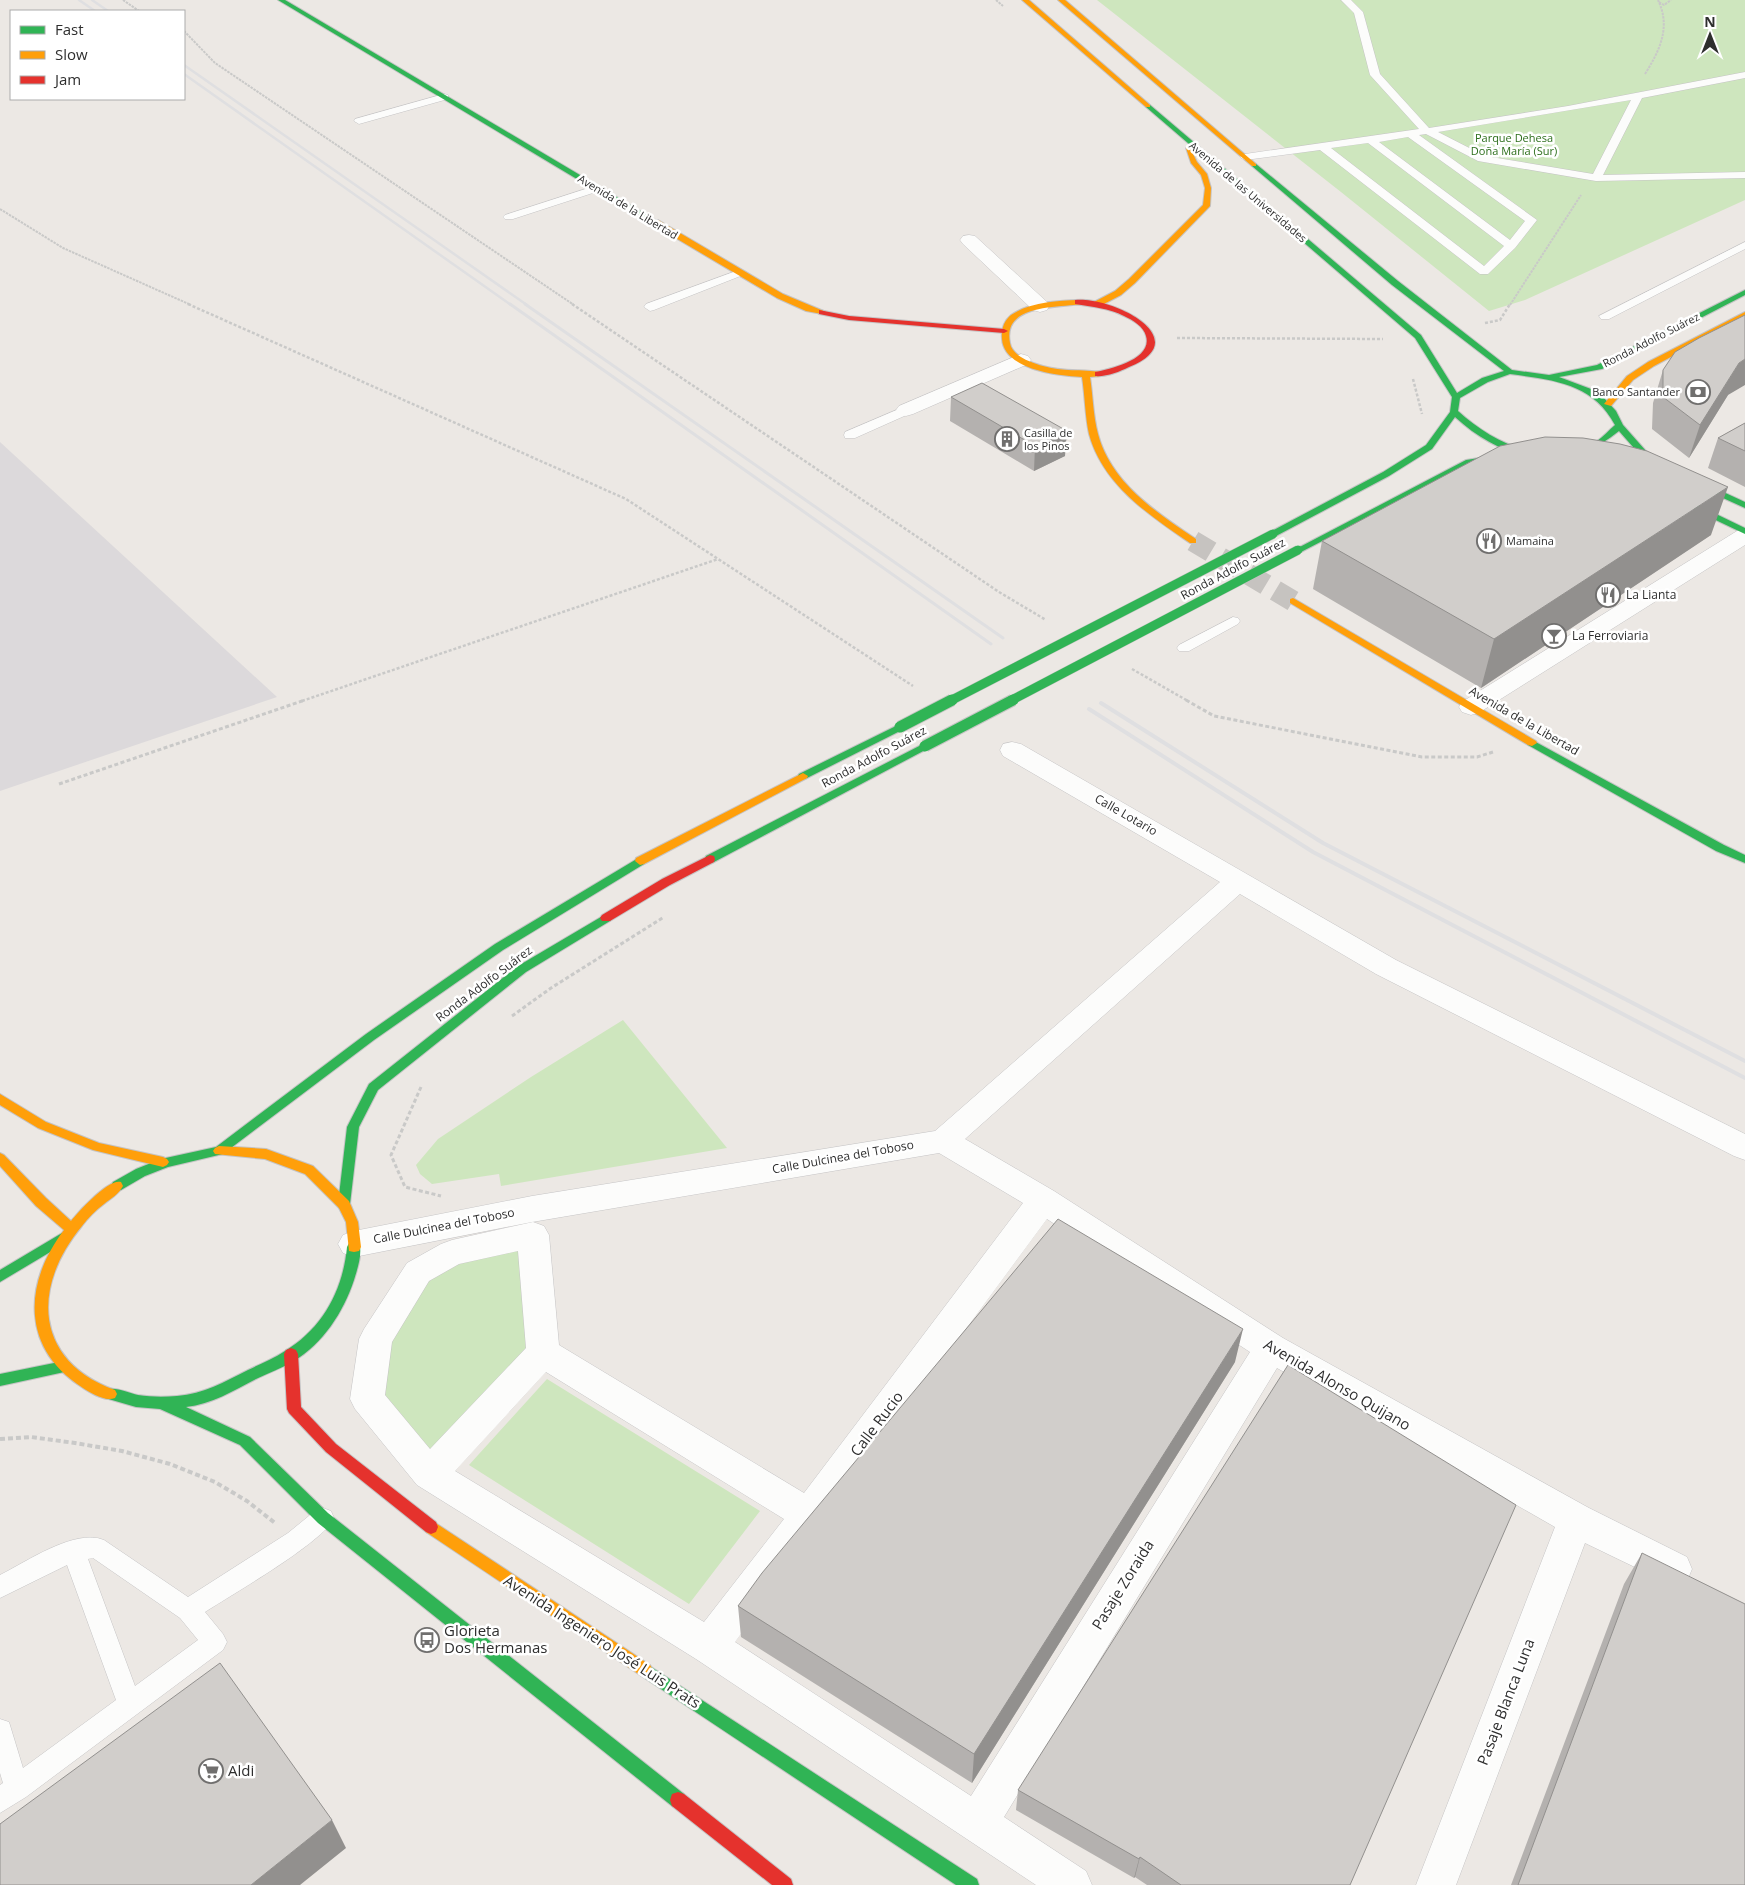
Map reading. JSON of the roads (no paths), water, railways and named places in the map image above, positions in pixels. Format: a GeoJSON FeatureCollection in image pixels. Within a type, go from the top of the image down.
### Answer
{"type":"FeatureCollection","features":[{"type":"Feature","properties":{"kind":"main road","name":"Avenida de la Libertad"},"geometry":{"type":"LineString","coordinates":[[281,0],[739,273],[808,309],[907,324],[1004,331]]}},
{"type":"Feature","properties":{"kind":"main road","name":"Avenida de las Universidades"},"geometry":{"type":"LineString","coordinates":[[1025,0],[1183,138],[1268,207],[1418,337],[1456,397]]}},
{"type":"Feature","properties":{"kind":"main road","name":"Avenida de las Universidades"},"geometry":{"type":"LineString","coordinates":[[1060,0],[1245,157],[1454,330],[1510,372]]}},
{"type":"Feature","properties":{"kind":"main road"},"geometry":{"type":"LineString","coordinates":[[1097,304],[1118,293],[1132,281],[1206,206],[1208,188],[1204,174],[1194,163],[1183,138]]}},
{"type":"Feature","properties":{"kind":"main road","name":"Ronda Adolfo Suárez"},"geometry":{"type":"LineString","coordinates":[[1552,376],[1599,367],[1745,292]]}},
{"type":"Feature","properties":{"kind":"main road"},"geometry":{"type":"LineString","coordinates":[[1078,302],[1097,304],[1118,310],[1146,327],[1151,338],[1148,352],[1134,363],[1113,371],[1086,374],[1062,373],[1039,368],[1020,360],[1006,346],[1004,331],[1010,320],[1023,312],[1040,306],[1078,302]]}},
{"type":"Feature","properties":{"kind":"main road","name":"Ronda Adolfo Suárez"},"geometry":{"type":"LineString","coordinates":[[1608,404],[1630,378],[1652,364],[1745,314]]}},
{"type":"Feature","properties":{"kind":"main road"},"geometry":{"type":"LineString","coordinates":[[1585,462],[1566,456],[1528,453],[1493,443],[1466,424],[1454,412],[1456,397],[1484,380],[1510,372],[1552,376],[1579,386],[1608,404],[1616,415],[1618,426],[1651,462],[1745,504]]}},
{"type":"Feature","properties":{"kind":"main road"},"geometry":{"type":"LineString","coordinates":[[1086,374],[1095,436],[1103,459],[1117,479],[1137,500],[1193,541]]}},
{"type":"Feature","properties":{"kind":"main road","name":"Ronda Adolfo Suárez"},"geometry":{"type":"LineString","coordinates":[[219,1151],[370,1037],[500,947],[655,852],[900,727],[1386,474],[1429,447],[1454,412]]}},
{"type":"Feature","properties":{"kind":"main road"},"geometry":{"type":"LineString","coordinates":[[1566,456],[1597,447],[1611,438],[1618,426]]}},
{"type":"Feature","properties":{"kind":"main road","name":"Ronda Adolfo Suárez"},"geometry":{"type":"LineString","coordinates":[[344,1204],[353,1127],[373,1086],[522,970],[666,882],[1469,462],[1528,453]]}},
{"type":"Feature","properties":{"kind":"main road"},"geometry":{"type":"LineString","coordinates":[[1675,497],[1745,531]]}},
{"type":"Feature","properties":{"kind":"main road","name":"Avenida de la Libertad"},"geometry":{"type":"LineString","coordinates":[[1292,600],[1523,738],[1720,848],[1745,859]]}},
{"type":"Feature","properties":{"kind":"main road"},"geometry":{"type":"LineString","coordinates":[[0,1099],[42,1125],[97,1147],[164,1162]]}},
{"type":"Feature","properties":{"kind":"main road"},"geometry":{"type":"LineString","coordinates":[[162,1403],[214,1394],[291,1354],[307,1342],[328,1319],[343,1294],[352,1269],[354,1244],[351,1223],[344,1204],[309,1170],[272,1154],[247,1151],[219,1151],[191,1154],[164,1162],[116,1186],[91,1205],[62,1238],[43,1278],[39,1303],[41,1326],[50,1348],[64,1367],[85,1383],[112,1395],[162,1403],[245,1441],[323,1518],[762,1875],[785,1885]]}},
{"type":"Feature","properties":{"kind":"main road"},"geometry":{"type":"LineString","coordinates":[[0,1158],[41,1202],[70,1228]]}},
{"type":"Feature","properties":{"kind":"main road"},"geometry":{"type":"LineString","coordinates":[[0,1277],[62,1238]]}},
{"type":"Feature","properties":{"kind":"main road","name":"Avenida Ingeniero José Luis Prats"},"geometry":{"type":"LineString","coordinates":[[291,1354],[294,1409],[330,1448],[436,1531],[971,1885]]}},
{"type":"Feature","properties":{"kind":"main road"},"geometry":{"type":"LineString","coordinates":[[0,1380],[64,1367]]}},
{"type":"Feature","properties":{"kind":"street"},"geometry":{"type":"LineString","coordinates":[[969,240],[1040,306]]}},
{"type":"Feature","properties":{"kind":"street"},"geometry":{"type":"LineString","coordinates":[[906,410],[1020,360]]}},
{"type":"Feature","properties":{"kind":"street"},"geometry":{"type":"LineString","coordinates":[[1471,707],[1745,536]]}},
{"type":"Feature","properties":{"kind":"street","name":"Calle Lotario"},"geometry":{"type":"LineString","coordinates":[[1012,750],[1386,967],[1745,1148]]}},
{"type":"Feature","properties":{"kind":"street"},"geometry":{"type":"LineString","coordinates":[[943,1141],[1239,880]]}},
{"type":"Feature","properties":{"kind":"street","name":"Avenida Alonso Quijano"},"geometry":{"type":"LineString","coordinates":[[943,1141],[1043,1200],[1271,1348],[1576,1520],[1701,1582]]}},
{"type":"Feature","properties":{"kind":"street","name":"Calle Dulcinea del Toboso"},"geometry":{"type":"LineString","coordinates":[[354,1244],[532,1209],[943,1141]]}},
{"type":"Feature","properties":{"kind":"street","name":"Calle Rucio"},"geometry":{"type":"LineString","coordinates":[[709,1646],[809,1515],[1043,1200]]}},
{"type":"Feature","properties":{"kind":"street"},"geometry":{"type":"LineString","coordinates":[[429,1474],[543,1353],[533,1235],[452,1253],[418,1272],[376,1339],[367,1399],[429,1474],[709,1646],[1072,1885]]}},
{"type":"Feature","properties":{"kind":"street","name":"Pasaje Zoraida"},"geometry":{"type":"LineString","coordinates":[[977,1823],[1271,1348]]}},
{"type":"Feature","properties":{"kind":"street"},"geometry":{"type":"LineString","coordinates":[[543,1353],[809,1515]]}},
{"type":"Feature","properties":{"kind":"street","name":"Pasaje Blanca Luna"},"geometry":{"type":"LineString","coordinates":[[1436,1885],[1576,1520]]}},
{"type":"Feature","properties":{"kind":"lane"},"geometry":{"type":"LineString","coordinates":[[1346,0],[1358,12],[1375,75],[1425,130],[1482,159],[1596,178],[1745,174]]}},
{"type":"Feature","properties":{"kind":"lane"},"geometry":{"type":"LineString","coordinates":[[1245,157],[1370,140],[1568,109],[1745,75]]}},
{"type":"Feature","properties":{"kind":"lane"},"geometry":{"type":"LineString","coordinates":[[1596,178],[1639,94]]}},
{"type":"Feature","properties":{"kind":"lane"},"geometry":{"type":"LineString","coordinates":[[359,122],[444,96]]}},
{"type":"Feature","properties":{"kind":"lane"},"geometry":{"type":"LineString","coordinates":[[1321,146],[1484,272],[1511,246],[1531,220],[1409,133]]}},
{"type":"Feature","properties":{"kind":"lane"},"geometry":{"type":"LineString","coordinates":[[1370,140],[1511,246]]}},
{"type":"Feature","properties":{"kind":"lane"},"geometry":{"type":"LineString","coordinates":[[509,218],[598,188]]}},
{"type":"Feature","properties":{"kind":"lane"},"geometry":{"type":"LineString","coordinates":[[1604,316],[1745,245]]}},
{"type":"Feature","properties":{"kind":"lane"},"geometry":{"type":"LineString","coordinates":[[650,307],[739,273]]}},
{"type":"Feature","properties":{"kind":"lane"},"geometry":{"type":"LineString","coordinates":[[850,435],[906,410]]}},
{"type":"Feature","properties":{"kind":"lane"},"geometry":{"type":"LineString","coordinates":[[1184,648],[1233,621]]}},
{"type":"Feature","properties":{"kind":"lane"},"geometry":{"type":"LineString","coordinates":[[188,1610],[296,1540],[323,1518]]}},
{"type":"Feature","properties":{"kind":"lane"},"geometry":{"type":"LineString","coordinates":[[0,1588],[73,1550],[96,1547],[188,1610],[215,1642],[9,1794],[0,1732]]}},
{"type":"Feature","properties":{"kind":"lane"},"geometry":{"type":"LineString","coordinates":[[73,1550],[130,1705]]}},
{"type":"Feature","properties":{"kind":"tunnel"},"geometry":{"type":"LineString","coordinates":[[1193,541],[1293,601]]}},
{"type":"Feature","properties":{"kind":"railway"},"geometry":{"type":"LineString","coordinates":[[79,0],[94,10]]}},
{"type":"Feature","properties":{"kind":"railway"},"geometry":{"type":"LineString","coordinates":[[92,0],[107,10]]}},
{"type":"Feature","properties":{"kind":"railway"},"geometry":{"type":"LineString","coordinates":[[185,66],[527,305]]}},
{"type":"Feature","properties":{"kind":"railway"},"geometry":{"type":"LineString","coordinates":[[185,75],[511,305]]}},
{"type":"Feature","properties":{"kind":"railway"},"geometry":{"type":"LineString","coordinates":[[510,304],[991,644]]}},
{"type":"Feature","properties":{"kind":"railway"},"geometry":{"type":"LineString","coordinates":[[525,304],[1003,638]]}},
{"type":"Feature","properties":{"kind":"railway"},"geometry":{"type":"LineString","coordinates":[[1101,703],[1323,843],[1745,1061]]}},
{"type":"Feature","properties":{"kind":"railway"},"geometry":{"type":"LineString","coordinates":[[1089,709],[1313,852],[1745,1078]]}},
{"type":"Feature","properties":{"kind":"place","name":"Banco Santander"},"geometry":{"type":"Point","coordinates":[1698,392]}},
{"type":"Feature","properties":{"kind":"place","name":"Casilla de los Pinos"},"geometry":{"type":"Point","coordinates":[1007,439]}},
{"type":"Feature","properties":{"kind":"place","name":"Mamaina"},"geometry":{"type":"Point","coordinates":[1489,541]}},
{"type":"Feature","properties":{"kind":"place","name":"La Lianta"},"geometry":{"type":"Point","coordinates":[1608,595]}},
{"type":"Feature","properties":{"kind":"place","name":"La Ferroviaria"},"geometry":{"type":"Point","coordinates":[1554,636]}},
{"type":"Feature","properties":{"kind":"place","name":"Glorieta Dos Hermanas"},"geometry":{"type":"Point","coordinates":[427,1640]}},
{"type":"Feature","properties":{"kind":"place","name":"Aldi"},"geometry":{"type":"Point","coordinates":[211,1771]}},
{"type":"Feature","properties":{"kind":"park label","name":"Parque Dehesa Doña María (Sur)"},"geometry":{"type":"Point","coordinates":[1514,144]}}]}
